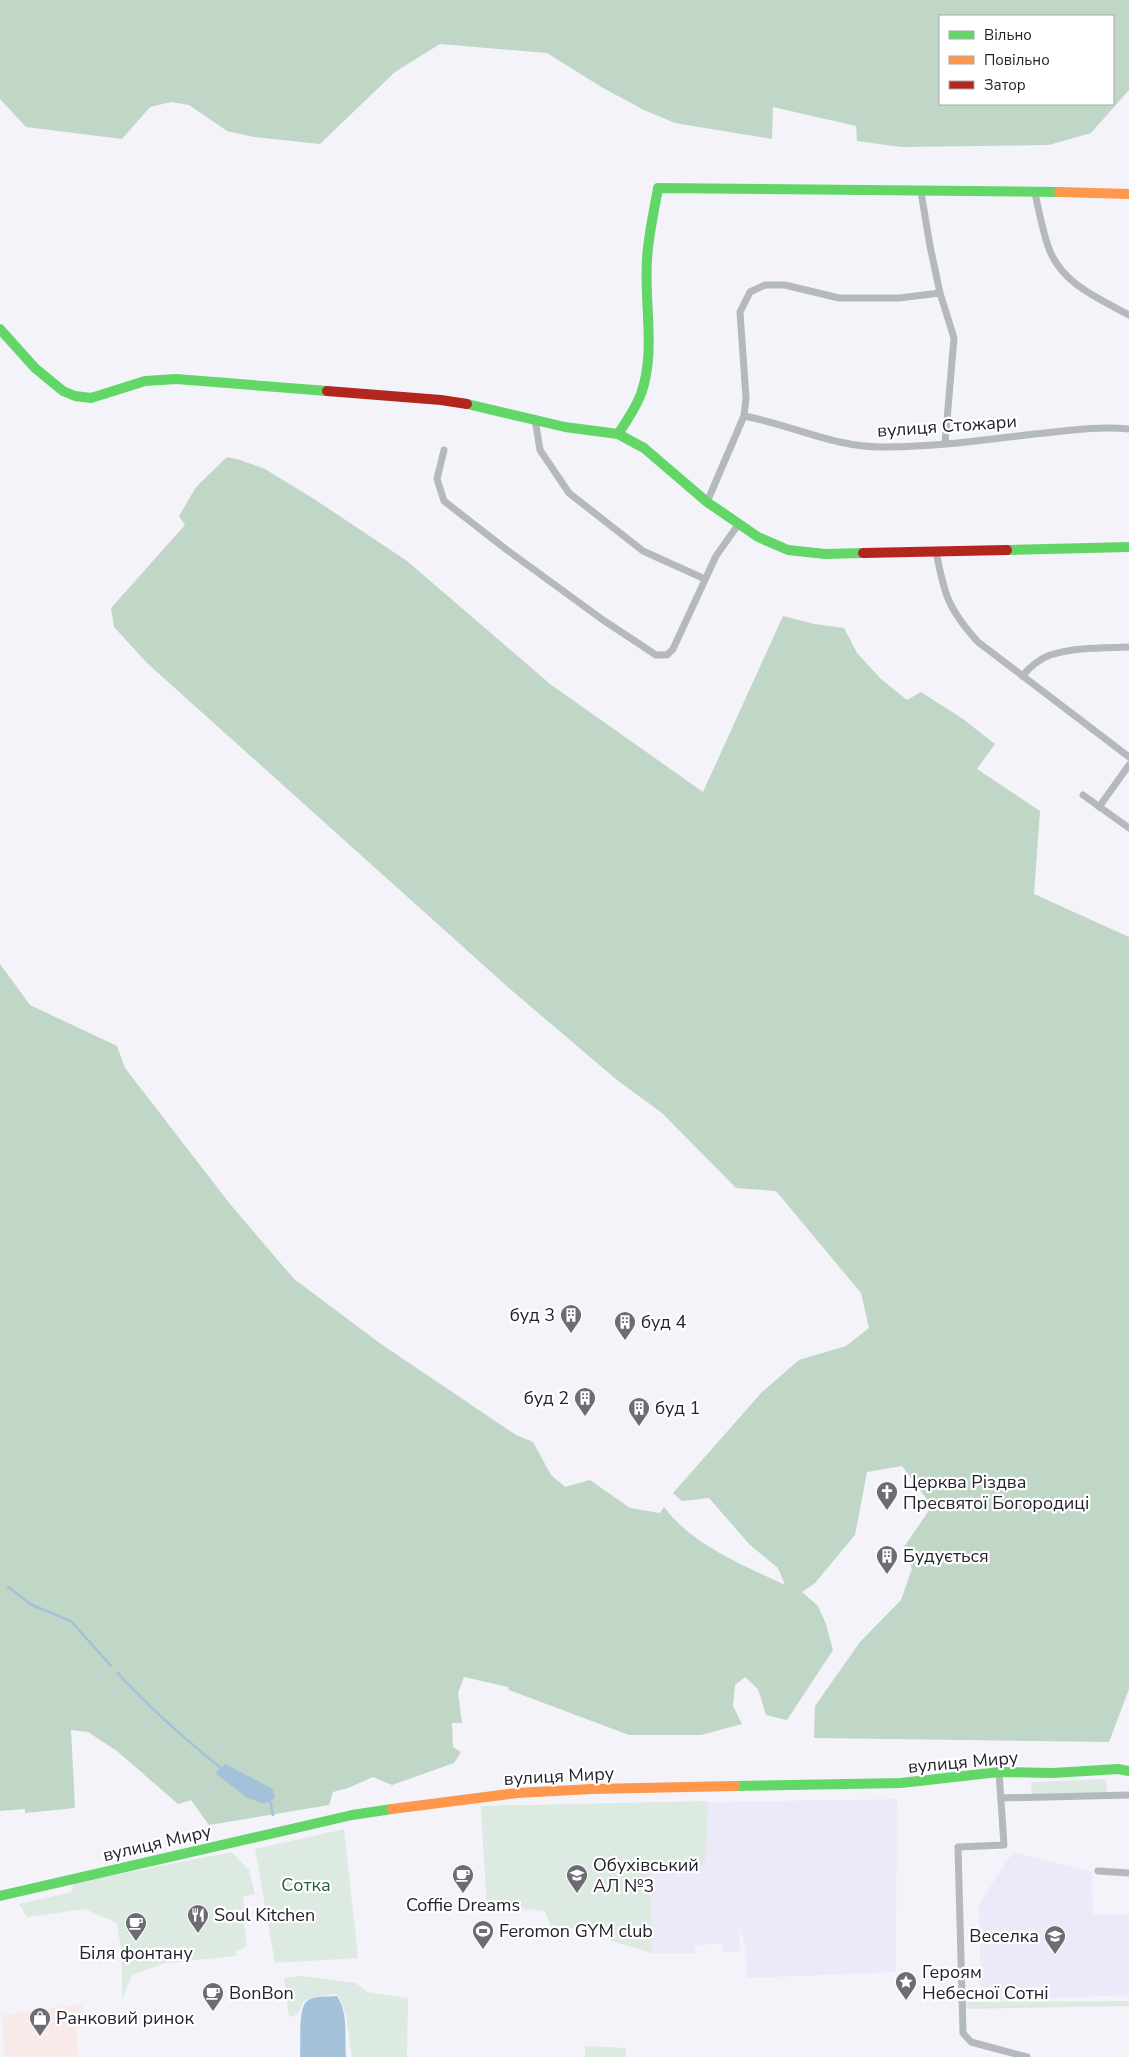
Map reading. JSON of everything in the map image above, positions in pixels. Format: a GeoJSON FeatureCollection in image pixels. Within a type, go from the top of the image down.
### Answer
{"type":"FeatureCollection","features":[{"type":"Feature","properties":{"kind":"street"},"geometry":{"type":"LineString","coordinates":[[618,434],[627,423],[639,400],[648,363],[647,261],[658,188],[1129,194]]}},
{"type":"Feature","properties":{"kind":"street"},"geometry":{"type":"LineString","coordinates":[[922,192],[930,246],[940,293],[954,338],[944,443]]}},
{"type":"Feature","properties":{"kind":"street"},"geometry":{"type":"LineString","coordinates":[[1035,193],[1048,247],[1058,268],[1089,294],[1129,314]]}},
{"type":"Feature","properties":{"kind":"street"},"geometry":{"type":"LineString","coordinates":[[707,502],[744,416],[746,398],[740,312],[750,292],[765,285],[785,285],[839,298],[899,298],[940,293]]}},
{"type":"Feature","properties":{"kind":"street"},"geometry":{"type":"LineString","coordinates":[[0,329],[36,368],[63,391],[76,396],[90,398],[145,381],[176,379],[441,400],[483,407],[590,431],[618,434],[644,448],[707,502],[758,537],[776,546],[804,552],[825,554],[1129,547]]}},
{"type":"Feature","properties":{"kind":"street","name":"вулиця Стожари"},"geometry":{"type":"LineString","coordinates":[[744,416],[815,437],[848,444],[884,448],[1090,428],[1129,429]]}},
{"type":"Feature","properties":{"kind":"street"},"geometry":{"type":"LineString","coordinates":[[535,419],[540,450],[569,493],[643,551],[705,579]]}},
{"type":"Feature","properties":{"kind":"street"},"geometry":{"type":"LineString","coordinates":[[444,450],[438,479],[444,501],[595,614],[656,655],[667,655],[674,649],[716,556],[738,524]]}},
{"type":"Feature","properties":{"kind":"street"},"geometry":{"type":"LineString","coordinates":[[936,551],[944,590],[950,606],[963,626],[978,642],[1129,757]]}},
{"type":"Feature","properties":{"kind":"street"},"geometry":{"type":"LineString","coordinates":[[1022,676],[1032,665],[1050,655],[1094,648],[1129,647]]}},
{"type":"Feature","properties":{"kind":"street"},"geometry":{"type":"LineString","coordinates":[[1100,807],[1129,766]]}},
{"type":"Feature","properties":{"kind":"street"},"geometry":{"type":"LineString","coordinates":[[1083,795],[1129,828]]}},
{"type":"Feature","properties":{"kind":"street","name":"вулиця Миру"},"geometry":{"type":"LineString","coordinates":[[0,1896],[352,1815],[444,1801],[592,1789],[902,1783],[999,1772],[1053,1773],[1118,1769],[1129,1771]]}},
{"type":"Feature","properties":{"kind":"street"},"geometry":{"type":"LineString","coordinates":[[999,1772],[1004,1845],[958,1847],[963,2033],[971,2042],[1026,2057]]}},
{"type":"Feature","properties":{"kind":"street"},"geometry":{"type":"LineString","coordinates":[[1001,1798],[1129,1795]]}},
{"type":"Feature","properties":{"kind":"street"},"geometry":{"type":"LineString","coordinates":[[1098,1871],[1129,1873]]}},
{"type":"Feature","properties":{"kind":"shaded area","name":"Обухівський АЛ №3"},"geometry":{"type":"Polygon","coordinates":[[[897,1799],[896,1972],[747,1978],[745,1947],[740,1928],[740,1951],[722,1952],[722,1944],[695,1945],[695,1953],[652,1953],[651,1924],[551,1927],[545,1911],[487,1910],[481,1806],[897,1799]]]}},
{"type":"Feature","properties":{"kind":"shaded area","name":"Веселка"},"geometry":{"type":"Polygon","coordinates":[[[1013,1852],[1092,1872],[1093,1914],[1129,1914],[1129,1995],[993,2001],[981,1995],[979,1904],[1013,1852]]]}},
{"type":"Feature","properties":{"kind":"shaded area","name":"Ранковий ринок"},"geometry":{"type":"Polygon","coordinates":[[[82,2004],[83,2013],[76,2016],[78,2057],[4,2057],[2,2015],[82,2004]]]}},
{"type":"Feature","properties":{"kind":"green space"},"geometry":{"type":"Polygon","coordinates":[[[0,0],[1129,0],[1129,90],[1091,133],[1049,145],[901,147],[857,141],[856,126],[773,107],[772,139],[675,123],[644,110],[603,88],[547,53],[440,44],[395,72],[320,144],[254,137],[227,131],[189,105],[171,102],[150,107],[122,139],[26,127],[0,99],[0,0]]]}},
{"type":"Feature","properties":{"kind":"green space"},"geometry":{"type":"Polygon","coordinates":[[[227,457],[265,469],[407,561],[550,684],[703,792],[783,616],[814,624],[844,628],[857,653],[881,679],[907,700],[921,692],[963,719],[995,744],[977,769],[1040,811],[1034,894],[1129,937],[1129,1689],[1109,1742],[814,1738],[815,1706],[860,1642],[901,1600],[912,1569],[904,1547],[932,1506],[902,1466],[867,1472],[855,1535],[815,1583],[802,1592],[818,1606],[826,1624],[833,1650],[787,1720],[766,1715],[758,1689],[745,1677],[735,1685],[733,1706],[742,1724],[701,1735],[629,1735],[509,1690],[508,1687],[464,1677],[458,1693],[462,1723],[452,1723],[453,1747],[461,1752],[454,1763],[392,1785],[373,1777],[348,1788],[333,1792],[329,1805],[209,1825],[191,1800],[178,1804],[117,1751],[88,1732],[71,1730],[75,1808],[25,1813],[25,1809],[0,1811],[0,964],[30,1005],[117,1046],[125,1068],[230,1204],[294,1279],[381,1344],[516,1435],[533,1442],[551,1475],[565,1487],[590,1480],[630,1508],[660,1513],[664,1507],[689,1532],[719,1553],[785,1585],[778,1568],[750,1545],[709,1498],[682,1501],[673,1493],[762,1392],[799,1360],[846,1346],[869,1328],[861,1293],[776,1191],[736,1188],[662,1113],[617,1080],[510,989],[147,663],[114,627],[111,608],[185,525],[179,516],[196,487],[227,457]]]}},
{"type":"Feature","properties":{"kind":"green space"},"geometry":{"type":"Polygon","coordinates":[[[1106,1779],[1107,1795],[1032,1798],[1031,1782],[1106,1779]]]}},
{"type":"Feature","properties":{"kind":"green space"},"geometry":{"type":"Polygon","coordinates":[[[708,1801],[705,1865],[649,1866],[652,1953],[611,1941],[610,1931],[551,1927],[545,1911],[529,1908],[487,1910],[481,1806],[708,1801]]]}},
{"type":"Feature","properties":{"kind":"green space","name":"Сотка"},"geometry":{"type":"Polygon","coordinates":[[[344,1829],[358,1958],[275,1963],[255,1849],[344,1829]]]}},
{"type":"Feature","properties":{"kind":"green space"},"geometry":{"type":"Polygon","coordinates":[[[232,1852],[249,1870],[255,1894],[243,1896],[246,1917],[243,1918],[247,1946],[236,1951],[237,1956],[166,1963],[132,1975],[122,1999],[122,1956],[117,1923],[85,1909],[27,1917],[19,1904],[72,1892],[74,1883],[232,1852]]]}},
{"type":"Feature","properties":{"kind":"green space"},"geometry":{"type":"Polygon","coordinates":[[[302,1976],[356,1983],[367,1992],[408,1998],[407,2057],[352,2057],[346,2017],[337,1994],[315,1997],[304,2001],[298,2014],[289,2017],[284,1978],[302,1976]]]}},
{"type":"Feature","properties":{"kind":"green space"},"geometry":{"type":"Polygon","coordinates":[[[1129,2001],[1129,2006],[964,2009],[964,2002],[1129,2001]]]}},
{"type":"Feature","properties":{"kind":"green space"},"geometry":{"type":"Polygon","coordinates":[[[585,2046],[626,2048],[626,2057],[585,2057],[585,2046]]]}},
{"type":"Feature","properties":{"kind":"water"},"geometry":{"type":"Polygon","coordinates":[[[225,1764],[273,1789],[275,1798],[264,1804],[246,1797],[215,1773],[225,1764]]]}},
{"type":"Feature","properties":{"kind":"water"},"geometry":{"type":"Polygon","coordinates":[[[337,1996],[345,2018],[346,2057],[300,2057],[303,2006],[309,2000],[317,1997],[337,1996]]]}},
{"type":"Feature","properties":{"kind":"waterway"},"geometry":{"type":"LineString","coordinates":[[8,1587],[32,1605],[71,1621],[111,1666]]}},
{"type":"Feature","properties":{"kind":"waterway"},"geometry":{"type":"LineString","coordinates":[[118,1673],[142,1699],[222,1769]]}},
{"type":"Feature","properties":{"kind":"waterway"},"geometry":{"type":"LineString","coordinates":[[270,1800],[273,1815]]}},
{"type":"Feature","properties":{"kind":"traffic: fast"},"geometry":{"type":"LineString","coordinates":[[618,434],[628,420],[641,394],[648,362],[646,277],[650,233],[658,188],[1059,192]]}},
{"type":"Feature","properties":{"kind":"traffic: fast"},"geometry":{"type":"LineString","coordinates":[[0,329],[35,368],[63,391],[75,396],[91,398],[145,381],[176,379],[327,391]]}},
{"type":"Feature","properties":{"kind":"traffic: fast"},"geometry":{"type":"LineString","coordinates":[[467,404],[565,427],[618,434],[644,448],[707,502],[758,537],[788,550],[825,554],[863,553]]}},
{"type":"Feature","properties":{"kind":"traffic: fast"},"geometry":{"type":"LineString","coordinates":[[1007,550],[1129,547]]}},
{"type":"Feature","properties":{"kind":"traffic: fast"},"geometry":{"type":"LineString","coordinates":[[735,1786],[901,1783],[999,1772],[1053,1773],[1118,1769],[1129,1771]]}},
{"type":"Feature","properties":{"kind":"traffic: fast"},"geometry":{"type":"LineString","coordinates":[[0,1896],[352,1815],[392,1809]]}},
{"type":"Feature","properties":{"kind":"traffic: slow"},"geometry":{"type":"LineString","coordinates":[[1059,192],[1129,194]]}},
{"type":"Feature","properties":{"kind":"traffic: slow"},"geometry":{"type":"LineString","coordinates":[[392,1809],[517,1793],[592,1789],[735,1786]]}},
{"type":"Feature","properties":{"kind":"traffic: jam"},"geometry":{"type":"LineString","coordinates":[[327,391],[441,400],[467,404]]}},
{"type":"Feature","properties":{"kind":"traffic: jam"},"geometry":{"type":"LineString","coordinates":[[863,553],[1007,550]]}},
{"type":"Feature","properties":{"kind":"place","name":"буд 3"},"geometry":{"type":"Point","coordinates":[571,1334]}},
{"type":"Feature","properties":{"kind":"place","name":"буд 4"},"geometry":{"type":"Point","coordinates":[625,1341]}},
{"type":"Feature","properties":{"kind":"place","name":"буд 2"},"geometry":{"type":"Point","coordinates":[585,1417]}},
{"type":"Feature","properties":{"kind":"place","name":"буд 1"},"geometry":{"type":"Point","coordinates":[639,1427]}},
{"type":"Feature","properties":{"kind":"place","name":"Церква Різдва Пресвятої Богородиці"},"geometry":{"type":"Point","coordinates":[887,1511]}},
{"type":"Feature","properties":{"kind":"place","name":"Будується"},"geometry":{"type":"Point","coordinates":[887,1575]}},
{"type":"Feature","properties":{"kind":"place","name":"Coffie Dreams"},"geometry":{"type":"Point","coordinates":[463,1894]}},
{"type":"Feature","properties":{"kind":"place","name":"Обухівський АЛ №3"},"geometry":{"type":"Point","coordinates":[577,1894]}},
{"type":"Feature","properties":{"kind":"place","name":"Soul Kitchen"},"geometry":{"type":"Point","coordinates":[198,1934]}},
{"type":"Feature","properties":{"kind":"place","name":"Біля фонтану"},"geometry":{"type":"Point","coordinates":[136,1942]}},
{"type":"Feature","properties":{"kind":"place","name":"Feromon GYM club"},"geometry":{"type":"Point","coordinates":[483,1950]}},
{"type":"Feature","properties":{"kind":"place","name":"Веселка"},"geometry":{"type":"Point","coordinates":[1055,1955]}},
{"type":"Feature","properties":{"kind":"place","name":"Героям Небесної Сотні"},"geometry":{"type":"Point","coordinates":[906,2001]}},
{"type":"Feature","properties":{"kind":"place","name":"BonBon"},"geometry":{"type":"Point","coordinates":[213,2012]}},
{"type":"Feature","properties":{"kind":"place","name":"Ранковий ринок"},"geometry":{"type":"Point","coordinates":[40,2037]}}]}
